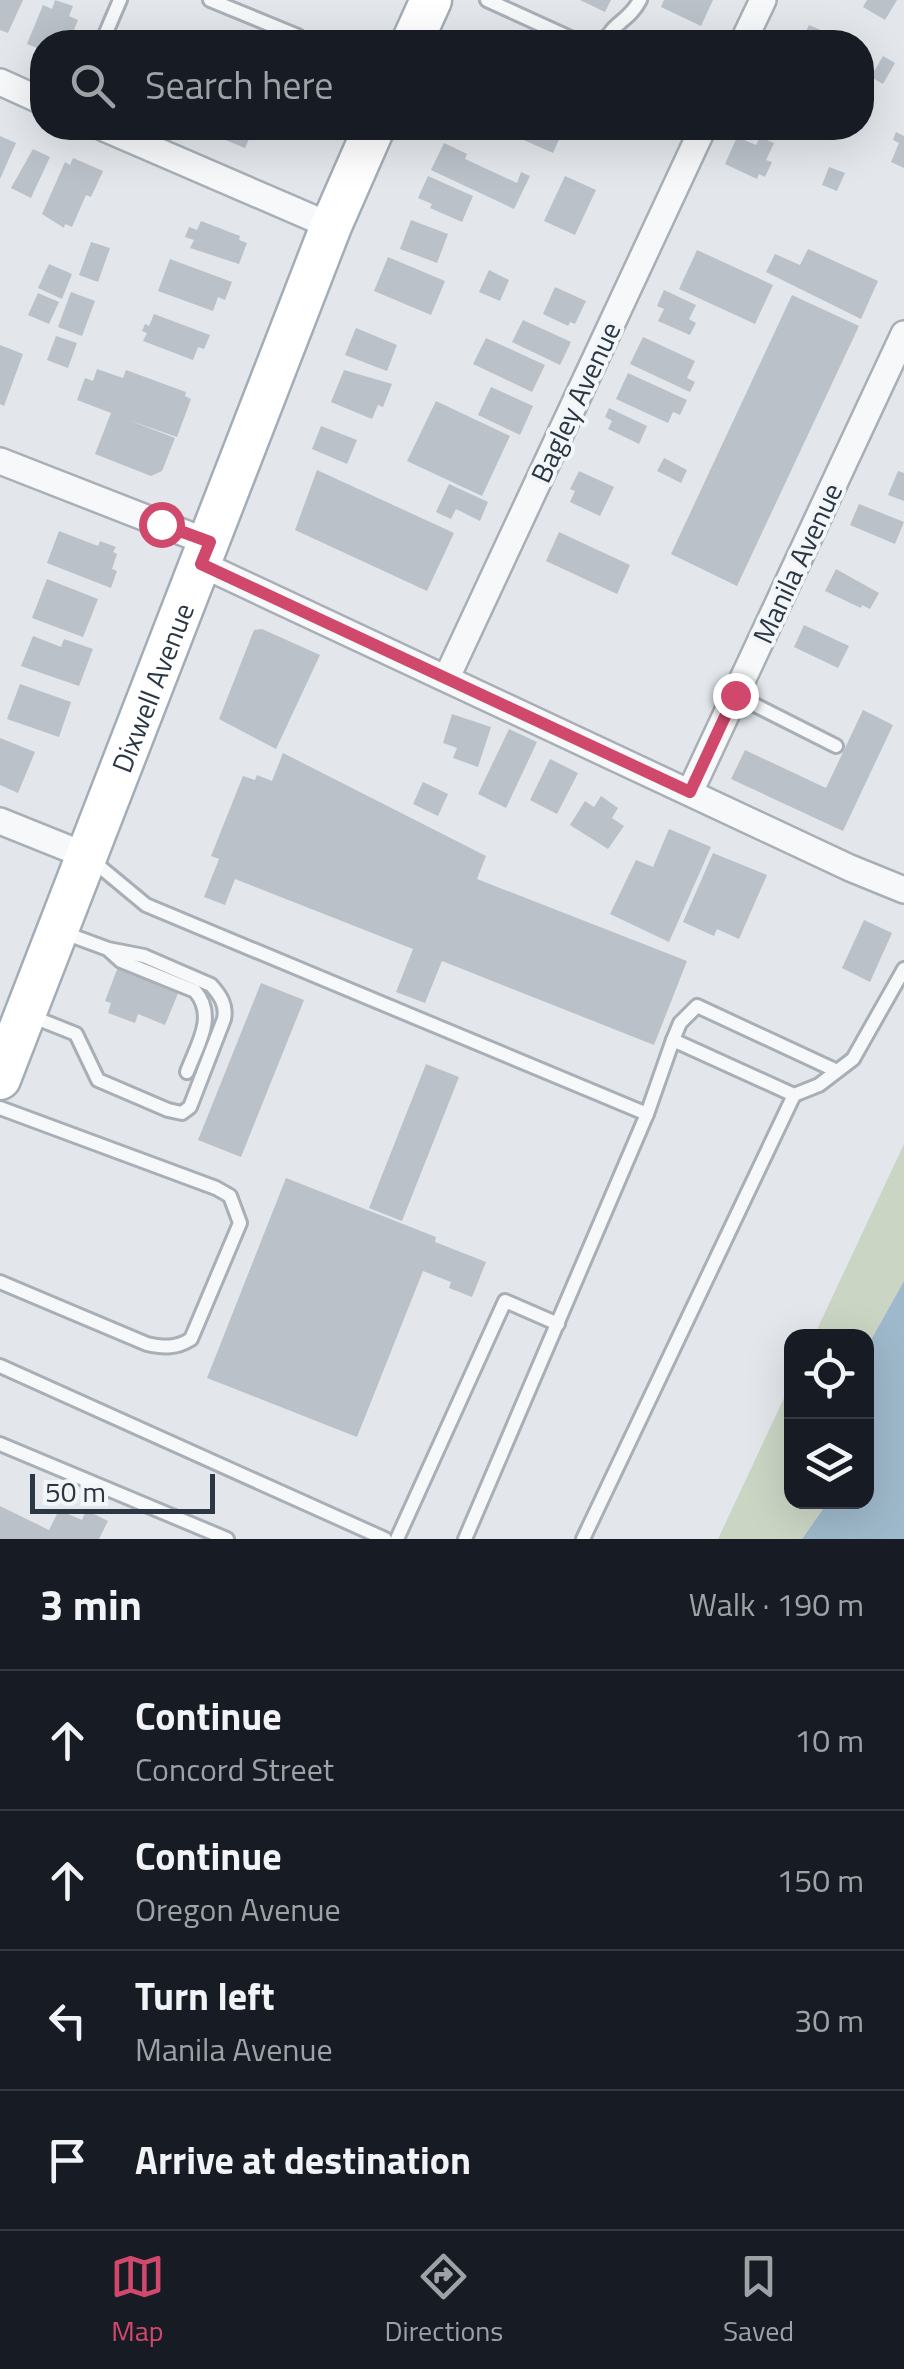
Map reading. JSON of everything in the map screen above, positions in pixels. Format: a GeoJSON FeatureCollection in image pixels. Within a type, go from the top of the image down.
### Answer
{"type":"FeatureCollection","features":[{"type":"Feature","properties":{"kind":"main road"},"geometry":{"type":"LineString","coordinates":[[417,30],[431,0]]}},
{"type":"Feature","properties":{"kind":"main road","name":"Dixwell Avenue"},"geometry":{"type":"LineString","coordinates":[[0,1079],[369,140]]}},
{"type":"Feature","properties":{"kind":"street"},"geometry":{"type":"LineString","coordinates":[[748,30],[762,0]]}},
{"type":"Feature","properties":{"kind":"street"},"geometry":{"type":"LineString","coordinates":[[0,82],[30,95]]}},
{"type":"Feature","properties":{"kind":"street"},"geometry":{"type":"LineString","coordinates":[[132,140],[332,226]]}},
{"type":"Feature","properties":{"kind":"street","name":"Bagley Avenue"},"geometry":{"type":"LineString","coordinates":[[447,677],[697,140]]}},
{"type":"Feature","properties":{"kind":"street","name":"Manila Avenue"},"geometry":{"type":"LineString","coordinates":[[690,792],[904,334]]}},
{"type":"Feature","properties":{"kind":"street"},"geometry":{"type":"LineString","coordinates":[[0,460],[205,553],[447,677],[904,890]]}},
{"type":"Feature","properties":{"kind":"street"},"geometry":{"type":"LineString","coordinates":[[0,821],[88,856]]}},
{"type":"Feature","properties":{"kind":"lane"},"geometry":{"type":"LineString","coordinates":[[107,30],[120,0]]}},
{"type":"Feature","properties":{"kind":"lane"},"geometry":{"type":"LineString","coordinates":[[210,0],[283,30]]}},
{"type":"Feature","properties":{"kind":"lane"},"geometry":{"type":"LineString","coordinates":[[488,0],[553,30]]}},
{"type":"Feature","properties":{"kind":"lane"},"geometry":{"type":"LineString","coordinates":[[610,30],[634,12],[640,0]]}},
{"type":"Feature","properties":{"kind":"lane"},"geometry":{"type":"LineString","coordinates":[[735,695],[836,746]]}},
{"type":"Feature","properties":{"kind":"lane"},"geometry":{"type":"LineString","coordinates":[[88,856],[146,905],[647,1114]]}},
{"type":"Feature","properties":{"kind":"lane"},"geometry":{"type":"LineString","coordinates":[[26,1014],[76,1034],[98,1080],[168,1110],[182,1112],[190,1107],[224,1019],[226,1010],[218,993],[210,985],[144,956],[108,949],[58,931]]}},
{"type":"Feature","properties":{"kind":"lane"},"geometry":{"type":"LineString","coordinates":[[108,949],[121,961],[195,990],[203,1000],[206,1022],[187,1072]]}},
{"type":"Feature","properties":{"kind":"lane"},"geometry":{"type":"LineString","coordinates":[[583,1539],[794,1095],[819,1085],[854,1059],[904,968]]}},
{"type":"Feature","properties":{"kind":"lane"},"geometry":{"type":"LineString","coordinates":[[465,1539],[647,1114],[680,1023],[697,1006],[838,1071]]}},
{"type":"Feature","properties":{"kind":"lane"},"geometry":{"type":"LineString","coordinates":[[673,1040],[794,1095]]}},
{"type":"Feature","properties":{"kind":"lane"},"geometry":{"type":"LineString","coordinates":[[0,1108],[216,1188],[230,1196],[240,1223],[192,1338],[182,1344],[147,1344],[0,1282]]}},
{"type":"Feature","properties":{"kind":"lane"},"geometry":{"type":"LineString","coordinates":[[397,1539],[504,1301],[558,1324]]}},
{"type":"Feature","properties":{"kind":"lane"},"geometry":{"type":"LineString","coordinates":[[0,1366],[385,1539]]}},
{"type":"Feature","properties":{"kind":"lane"},"geometry":{"type":"LineString","coordinates":[[0,1444],[226,1539]]}},
{"type":"Feature","properties":{"kind":"green space"},"geometry":{"type":"Polygon","coordinates":[[[904,1144],[904,1281],[874,1335],[874,1329],[817,1329],[904,1144]]]}},
{"type":"Feature","properties":{"kind":"green space"},"geometry":{"type":"Polygon","coordinates":[[[784,1398],[784,1509],[823,1509],[802,1539],[718,1539],[784,1398]]]}},
{"type":"Feature","properties":{"kind":"water"},"geometry":{"type":"Polygon","coordinates":[[[904,1281],[904,1539],[802,1539],[823,1509],[874,1509],[874,1335],[904,1281]]]}},
{"type":"Feature","properties":{"kind":"building"},"geometry":{"type":"Polygon","coordinates":[[[0,0],[23,0],[8,33],[0,30],[0,0]]]}},
{"type":"Feature","properties":{"kind":"building"},"geometry":{"type":"Polygon","coordinates":[[[55,0],[73,6],[69,16],[78,20],[74,30],[33,30],[43,5],[52,9],[55,0]]]}},
{"type":"Feature","properties":{"kind":"building"},"geometry":{"type":"Polygon","coordinates":[[[580,0],[611,0],[605,12],[580,0]]]}},
{"type":"Feature","properties":{"kind":"building"},"geometry":{"type":"Polygon","coordinates":[[[664,0],[713,0],[701,26],[661,7],[664,0]]]}},
{"type":"Feature","properties":{"kind":"building"},"geometry":{"type":"Polygon","coordinates":[[[867,0],[897,0],[885,20],[863,7],[867,0]]]}},
{"type":"Feature","properties":{"kind":"building"},"geometry":{"type":"Polygon","coordinates":[[[883,56],[895,63],[883,84],[874,79],[883,56]]]}},
{"type":"Feature","properties":{"kind":"building"},"geometry":{"type":"Polygon","coordinates":[[[896,132],[904,136],[904,168],[891,162],[899,143],[893,140],[896,132]]]}},
{"type":"Feature","properties":{"kind":"building"},"geometry":{"type":"Polygon","coordinates":[[[0,136],[16,143],[0,179],[0,136]]]}},
{"type":"Feature","properties":{"kind":"building"},"geometry":{"type":"Polygon","coordinates":[[[225,140],[249,140],[245,148],[225,140]]]}},
{"type":"Feature","properties":{"kind":"building"},"geometry":{"type":"Polygon","coordinates":[[[524,140],[559,140],[553,153],[524,140]]]}},
{"type":"Feature","properties":{"kind":"building"},"geometry":{"type":"Polygon","coordinates":[[[736,140],[756,145],[758,140],[774,143],[766,160],[772,162],[765,177],[759,174],[757,179],[725,164],[736,140]]]}},
{"type":"Feature","properties":{"kind":"building"},"geometry":{"type":"Polygon","coordinates":[[[444,143],[467,154],[465,159],[517,183],[521,172],[530,176],[514,209],[431,170],[444,143]]]}},
{"type":"Feature","properties":{"kind":"building"},"geometry":{"type":"Polygon","coordinates":[[[33,149],[50,157],[31,198],[11,188],[33,149]]]}},
{"type":"Feature","properties":{"kind":"building"},"geometry":{"type":"Polygon","coordinates":[[[73,158],[103,171],[91,197],[86,195],[72,227],[65,224],[64,228],[42,214],[65,162],[70,165],[73,158]]]}},
{"type":"Feature","properties":{"kind":"building"},"geometry":{"type":"Polygon","coordinates":[[[829,167],[845,173],[837,191],[822,185],[829,167]]]}},
{"type":"Feature","properties":{"kind":"building"},"geometry":{"type":"Polygon","coordinates":[[[428,176],[473,196],[462,222],[430,208],[432,204],[418,198],[428,176]]]}},
{"type":"Feature","properties":{"kind":"building"},"geometry":{"type":"Polygon","coordinates":[[[565,176],[596,190],[575,235],[544,221],[565,176]]]}},
{"type":"Feature","properties":{"kind":"building"},"geometry":{"type":"Polygon","coordinates":[[[411,220],[448,234],[437,263],[400,249],[411,220]]]}},
{"type":"Feature","properties":{"kind":"building"},"geometry":{"type":"Polygon","coordinates":[[[201,221],[240,236],[239,240],[247,243],[239,264],[190,248],[194,240],[185,237],[189,227],[197,230],[201,221]]]}},
{"type":"Feature","properties":{"kind":"building"},"geometry":{"type":"Polygon","coordinates":[[[91,242],[110,248],[98,282],[79,275],[91,242]]]}},
{"type":"Feature","properties":{"kind":"building"},"geometry":{"type":"Polygon","coordinates":[[[808,249],[878,281],[861,319],[766,272],[775,254],[800,265],[808,249]]]}},
{"type":"Feature","properties":{"kind":"building"},"geometry":{"type":"Polygon","coordinates":[[[697,250],[773,285],[755,324],[679,289],[697,250]]]}},
{"type":"Feature","properties":{"kind":"building"},"geometry":{"type":"Polygon","coordinates":[[[388,257],[445,281],[431,315],[374,291],[388,257]]]}},
{"type":"Feature","properties":{"kind":"building"},"geometry":{"type":"Polygon","coordinates":[[[170,259],[232,282],[225,300],[218,297],[213,311],[158,291],[170,259]]]}},
{"type":"Feature","properties":{"kind":"building"},"geometry":{"type":"Polygon","coordinates":[[[49,264],[72,274],[62,299],[38,288],[49,264]]]}},
{"type":"Feature","properties":{"kind":"building"},"geometry":{"type":"Polygon","coordinates":[[[489,270],[509,280],[500,301],[479,292],[489,270]]]}},
{"type":"Feature","properties":{"kind":"building"},"geometry":{"type":"Polygon","coordinates":[[[555,287],[586,301],[575,324],[570,322],[568,326],[543,314],[555,287]]]}},
{"type":"Feature","properties":{"kind":"building"},"geometry":{"type":"Polygon","coordinates":[[[664,290],[696,305],[689,319],[696,323],[690,335],[658,321],[664,309],[657,306],[664,290]]]}},
{"type":"Feature","properties":{"kind":"building"},"geometry":{"type":"Polygon","coordinates":[[[71,292],[95,301],[82,336],[58,327],[71,292]]]}},
{"type":"Feature","properties":{"kind":"building"},"geometry":{"type":"Polygon","coordinates":[[[38,293],[59,302],[49,324],[28,315],[38,293]]]}},
{"type":"Feature","properties":{"kind":"building"},"geometry":{"type":"Polygon","coordinates":[[[792,295],[859,326],[737,586],[671,554],[792,295]]]}},
{"type":"Feature","properties":{"kind":"building"},"geometry":{"type":"Polygon","coordinates":[[[154,314],[210,335],[204,349],[198,347],[193,360],[143,341],[147,333],[142,331],[154,314]]]}},
{"type":"Feature","properties":{"kind":"building"},"geometry":{"type":"Polygon","coordinates":[[[523,320],[571,342],[560,365],[512,342],[523,320]]]}},
{"type":"Feature","properties":{"kind":"building"},"geometry":{"type":"Polygon","coordinates":[[[356,328],[397,345],[387,371],[345,355],[356,328]]]}},
{"type":"Feature","properties":{"kind":"building"},"geometry":{"type":"Polygon","coordinates":[[[56,336],[77,343],[68,368],[47,360],[56,336]]]}},
{"type":"Feature","properties":{"kind":"building"},"geometry":{"type":"Polygon","coordinates":[[[643,337],[695,361],[687,378],[695,382],[690,392],[630,364],[643,337]]]}},
{"type":"Feature","properties":{"kind":"building"},"geometry":{"type":"Polygon","coordinates":[[[486,338],[545,365],[532,392],[473,364],[486,338]]]}},
{"type":"Feature","properties":{"kind":"building"},"geometry":{"type":"Polygon","coordinates":[[[0,345],[23,354],[4,406],[0,404],[0,345]]]}},
{"type":"Feature","properties":{"kind":"building"},"geometry":{"type":"Polygon","coordinates":[[[97,369],[123,378],[126,370],[186,392],[185,396],[191,399],[177,437],[128,420],[175,438],[162,471],[151,476],[95,454],[111,413],[77,400],[85,378],[93,381],[97,369]]]}},
{"type":"Feature","properties":{"kind":"building"},"geometry":{"type":"Polygon","coordinates":[[[344,370],[392,384],[383,407],[378,405],[372,419],[331,402],[344,370]]]}},
{"type":"Feature","properties":{"kind":"building"},"geometry":{"type":"Polygon","coordinates":[[[628,373],[687,400],[680,415],[673,412],[668,423],[616,399],[628,373]]]}},
{"type":"Feature","properties":{"kind":"building"},"geometry":{"type":"Polygon","coordinates":[[[491,387],[533,406],[520,435],[478,415],[491,387]]]}},
{"type":"Feature","properties":{"kind":"building"},"geometry":{"type":"Polygon","coordinates":[[[436,401],[510,436],[482,496],[407,461],[436,401]]]}},
{"type":"Feature","properties":{"kind":"building"},"geometry":{"type":"Polygon","coordinates":[[[609,408],[647,426],[639,444],[608,429],[612,421],[605,417],[609,408]]]}},
{"type":"Feature","properties":{"kind":"building"},"geometry":{"type":"Polygon","coordinates":[[[321,426],[357,440],[347,464],[312,449],[321,426]]]}},
{"type":"Feature","properties":{"kind":"building"},"geometry":{"type":"Polygon","coordinates":[[[664,458],[687,470],[681,483],[657,471],[664,458]]]}},
{"type":"Feature","properties":{"kind":"building"},"geometry":{"type":"Polygon","coordinates":[[[317,470],[454,533],[427,591],[295,530],[317,470]]]}},
{"type":"Feature","properties":{"kind":"building"},"geometry":{"type":"Polygon","coordinates":[[[579,471],[614,487],[600,516],[570,502],[575,491],[570,489],[579,471]]]}},
{"type":"Feature","properties":{"kind":"building"},"geometry":{"type":"Polygon","coordinates":[[[898,471],[904,473],[904,501],[888,495],[898,471]]]}},
{"type":"Feature","properties":{"kind":"building"},"geometry":{"type":"Polygon","coordinates":[[[449,484],[488,502],[480,521],[456,509],[451,519],[436,512],[449,484]]]}},
{"type":"Feature","properties":{"kind":"building"},"geometry":{"type":"Polygon","coordinates":[[[859,504],[904,522],[895,544],[850,525],[859,504]]]}},
{"type":"Feature","properties":{"kind":"building"},"geometry":{"type":"Polygon","coordinates":[[[59,531],[98,546],[100,541],[116,547],[112,569],[117,571],[111,588],[47,563],[59,531]]]}},
{"type":"Feature","properties":{"kind":"building"},"geometry":{"type":"Polygon","coordinates":[[[559,532],[630,565],[617,594],[546,561],[559,532]]]}},
{"type":"Feature","properties":{"kind":"building"},"geometry":{"type":"Polygon","coordinates":[[[836,569],[879,593],[870,609],[825,591],[836,569]]]}},
{"type":"Feature","properties":{"kind":"building"},"geometry":{"type":"Polygon","coordinates":[[[47,579],[98,599],[83,637],[32,618],[47,579]]]}},
{"type":"Feature","properties":{"kind":"building"},"geometry":{"type":"Polygon","coordinates":[[[804,625],[849,646],[838,668],[794,647],[804,625]]]}},
{"type":"Feature","properties":{"kind":"building"},"geometry":{"type":"Polygon","coordinates":[[[262,629],[320,655],[276,749],[219,719],[254,630],[262,629]]]}},
{"type":"Feature","properties":{"kind":"building"},"geometry":{"type":"Polygon","coordinates":[[[33,636],[61,647],[64,639],[93,649],[79,686],[21,666],[33,636]]]}},
{"type":"Feature","properties":{"kind":"building"},"geometry":{"type":"Polygon","coordinates":[[[20,684],[71,702],[59,737],[7,719],[20,684]]]}},
{"type":"Feature","properties":{"kind":"building"},"geometry":{"type":"Polygon","coordinates":[[[863,710],[893,725],[843,831],[731,779],[745,750],[826,788],[863,710]]]}},
{"type":"Feature","properties":{"kind":"building"},"geometry":{"type":"Polygon","coordinates":[[[452,714],[491,727],[478,767],[453,758],[457,748],[443,743],[452,714]]]}},
{"type":"Feature","properties":{"kind":"building"},"geometry":{"type":"Polygon","coordinates":[[[509,729],[537,742],[506,808],[478,794],[509,729]]]}},
{"type":"Feature","properties":{"kind":"building"},"geometry":{"type":"Polygon","coordinates":[[[0,738],[35,752],[18,793],[0,785],[0,738]]]}},
{"type":"Feature","properties":{"kind":"building"},"geometry":{"type":"Polygon","coordinates":[[[283,753],[486,856],[477,879],[687,961],[654,1045],[442,961],[425,1003],[396,992],[413,949],[235,879],[225,905],[204,897],[219,859],[211,856],[243,776],[255,780],[257,775],[272,781],[283,753]]]}},
{"type":"Feature","properties":{"kind":"building"},"geometry":{"type":"Polygon","coordinates":[[[550,759],[578,773],[557,814],[530,800],[550,759]]]}},
{"type":"Feature","properties":{"kind":"building"},"geometry":{"type":"Polygon","coordinates":[[[423,782],[448,794],[438,816],[413,804],[423,782]]]}},
{"type":"Feature","properties":{"kind":"building"},"geometry":{"type":"Polygon","coordinates":[[[601,796],[618,808],[612,818],[624,826],[608,849],[570,825],[585,801],[594,807],[601,796]]]}},
{"type":"Feature","properties":{"kind":"building"},"geometry":{"type":"Polygon","coordinates":[[[669,829],[711,847],[669,942],[610,914],[636,860],[653,867],[669,829]]]}},
{"type":"Feature","properties":{"kind":"building"},"geometry":{"type":"Polygon","coordinates":[[[713,853],[767,875],[739,939],[717,929],[714,936],[683,922],[713,853]]]}},
{"type":"Feature","properties":{"kind":"building"},"geometry":{"type":"Polygon","coordinates":[[[864,920],[892,933],[870,982],[842,968],[864,920]]]}},
{"type":"Feature","properties":{"kind":"building"},"geometry":{"type":"Polygon","coordinates":[[[118,967],[179,991],[165,1025],[138,1014],[135,1023],[108,1013],[111,1003],[105,1001],[118,967]]]}},
{"type":"Feature","properties":{"kind":"building"},"geometry":{"type":"Polygon","coordinates":[[[261,983],[304,1000],[241,1157],[198,1140],[261,983]]]}},
{"type":"Feature","properties":{"kind":"building"},"geometry":{"type":"Polygon","coordinates":[[[426,1064],[459,1077],[402,1221],[369,1208],[426,1064]]]}},
{"type":"Feature","properties":{"kind":"building"},"geometry":{"type":"Polygon","coordinates":[[[286,1178],[436,1237],[435,1242],[486,1262],[472,1297],[449,1288],[451,1282],[423,1271],[357,1437],[207,1378],[286,1178]]]}},
{"type":"Feature","properties":{"kind":"building"},"geometry":{"type":"Polygon","coordinates":[[[0,1506],[49,1530],[59,1510],[82,1520],[86,1510],[108,1521],[99,1539],[0,1539],[0,1506]]]}},
{"type":"Feature","properties":{"kind":"route"},"geometry":{"type":"LineString","coordinates":[[161,524],[210,542],[201,564],[690,792],[735,695]]}}]}
